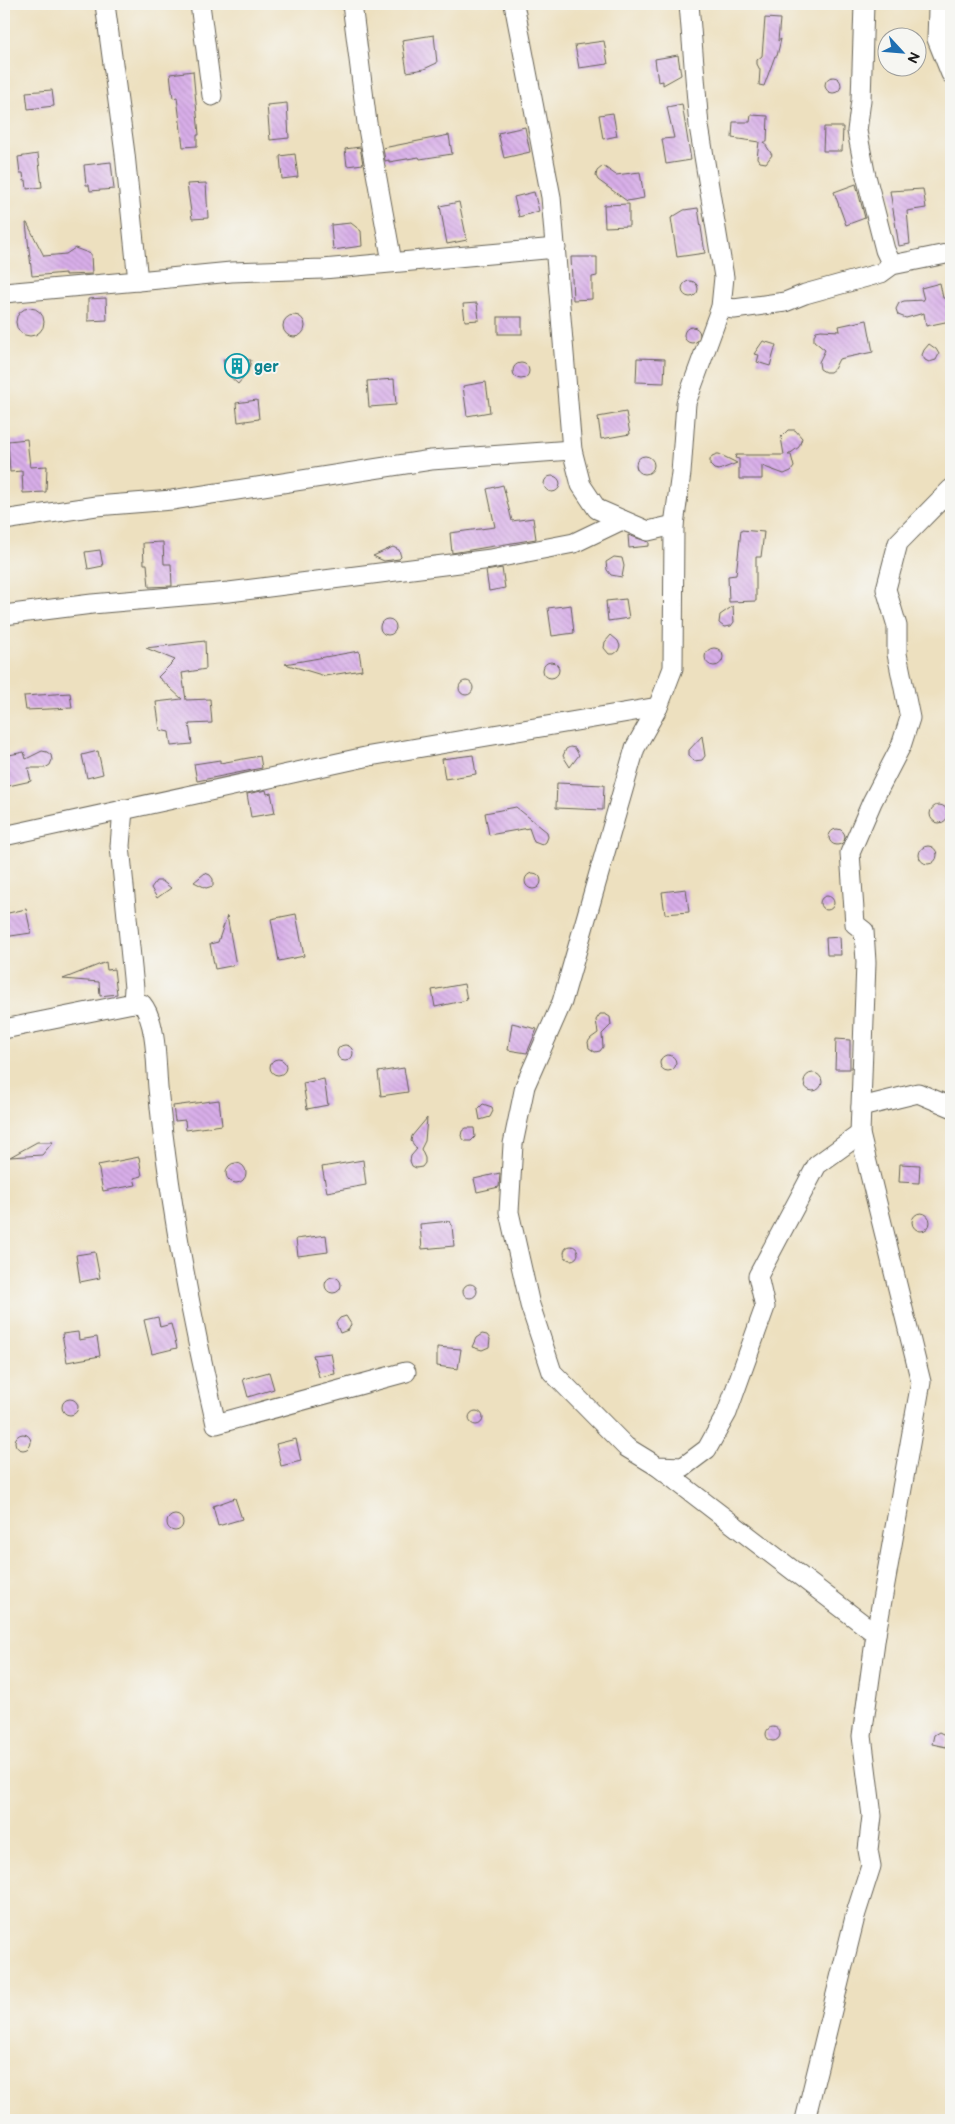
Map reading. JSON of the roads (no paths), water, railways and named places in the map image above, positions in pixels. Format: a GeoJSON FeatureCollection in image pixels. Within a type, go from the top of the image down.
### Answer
{"type":"FeatureCollection","features":[{"type":"Feature","properties":{"kind":"street"},"geometry":{"type":"LineString","coordinates":[[105,4],[138,281]]}},
{"type":"Feature","properties":{"kind":"street"},"geometry":{"type":"LineString","coordinates":[[200,4],[212,96]]}},
{"type":"Feature","properties":{"kind":"street"},"geometry":{"type":"LineString","coordinates":[[352,4],[367,123],[392,262]]}},
{"type":"Feature","properties":{"kind":"street"},"geometry":{"type":"LineString","coordinates":[[514,4],[551,198],[572,450],[582,485],[597,510],[648,532],[674,525]]}},
{"type":"Feature","properties":{"kind":"street"},"geometry":{"type":"LineString","coordinates":[[690,4],[699,126],[724,276],[721,307],[686,402],[681,474],[674,525],[673,668],[658,707],[635,748],[562,1002],[525,1086],[513,1144],[509,1212],[530,1305],[552,1372],[626,1448],[657,1466],[876,1634]]}},
{"type":"Feature","properties":{"kind":"street"},"geometry":{"type":"LineString","coordinates":[[864,4],[861,100],[857,131],[865,172],[885,250],[892,264]]}},
{"type":"Feature","properties":{"kind":"street"},"geometry":{"type":"LineString","coordinates":[[938,10],[937,38],[951,74]]}},
{"type":"Feature","properties":{"kind":"street"},"geometry":{"type":"LineString","coordinates":[[4,293],[232,272],[323,269],[556,248]]}},
{"type":"Feature","properties":{"kind":"street"},"geometry":{"type":"LineString","coordinates":[[721,307],[734,309],[785,302],[806,294],[881,273],[892,264],[951,253]]}},
{"type":"Feature","properties":{"kind":"street"},"geometry":{"type":"LineString","coordinates":[[4,520],[96,506],[172,500],[431,460],[572,450]]}},
{"type":"Feature","properties":{"kind":"street"},"geometry":{"type":"LineString","coordinates":[[805,2120],[856,1913],[871,1866],[868,1850],[872,1816],[862,1736],[876,1634],[921,1382],[860,1134],[866,962],[864,931],[855,924],[850,853],[872,802],[901,746],[910,718],[897,654],[897,626],[886,589],[898,543],[951,489]]}},
{"type":"Feature","properties":{"kind":"street"},"geometry":{"type":"LineString","coordinates":[[4,615],[92,604],[229,592],[491,559],[574,543],[622,520]]}},
{"type":"Feature","properties":{"kind":"street"},"geometry":{"type":"LineString","coordinates":[[4,836],[370,756],[658,707]]}},
{"type":"Feature","properties":{"kind":"street"},"geometry":{"type":"LineString","coordinates":[[123,810],[120,846],[134,988],[133,1003]]}},
{"type":"Feature","properties":{"kind":"street"},"geometry":{"type":"LineString","coordinates":[[4,1029],[133,1003],[142,1004],[148,1011],[154,1045],[164,1150],[172,1206],[196,1334],[216,1424],[406,1372]]}},
{"type":"Feature","properties":{"kind":"street"},"geometry":{"type":"LineString","coordinates":[[861,1107],[918,1093],[951,1107]]}},
{"type":"Feature","properties":{"kind":"street"},"geometry":{"type":"LineString","coordinates":[[657,1466],[683,1467],[707,1449],[727,1412],[765,1307],[758,1276],[817,1165],[860,1134]]}},
{"type":"Feature","properties":{"kind":"place","name":"ger"},"geometry":{"type":"Point","coordinates":[237,366]}}]}
